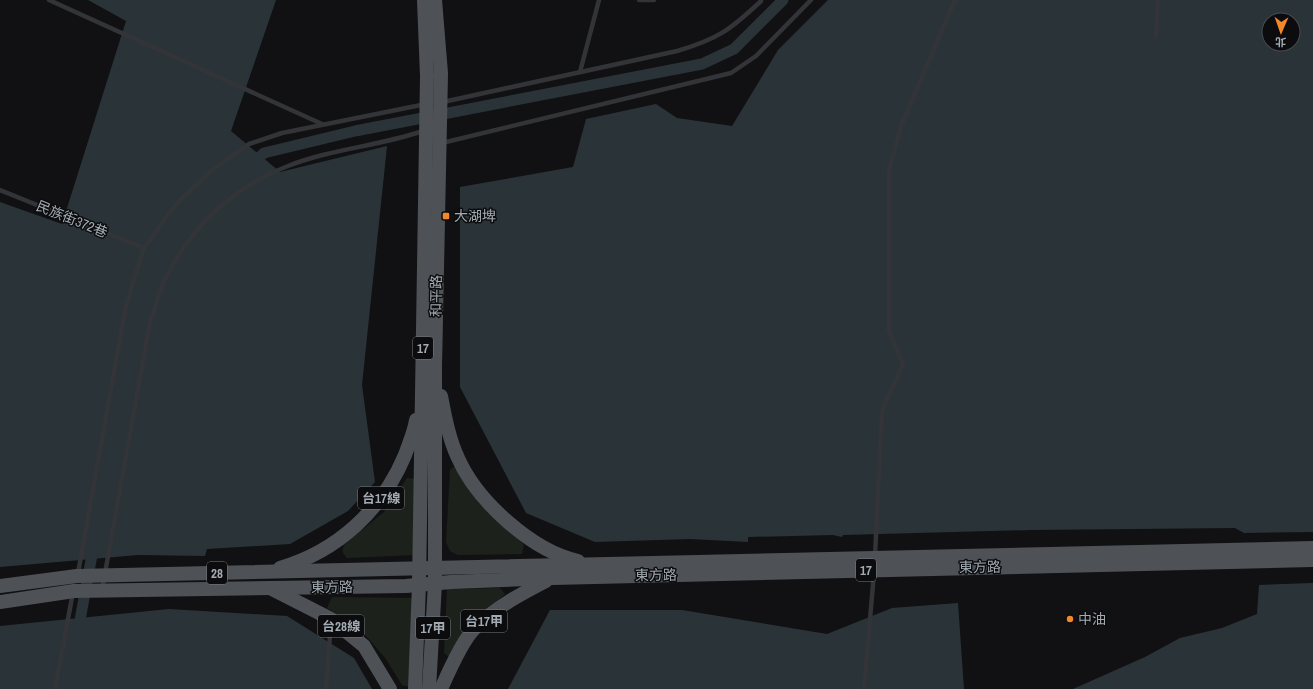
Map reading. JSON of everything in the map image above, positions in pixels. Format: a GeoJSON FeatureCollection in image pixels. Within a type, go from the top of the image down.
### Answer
{"type":"FeatureCollection","features":[{"type":"Feature","properties":{"kind":"main road","name":"和平路"},"geometry":{"type":"LineString","coordinates":[[415,689],[419,568],[429,366],[433,134],[433,106],[427,76],[424,0]]}},
{"type":"Feature","properties":{"kind":"main road","name":"和平路"},"geometry":{"type":"LineString","coordinates":[[433,106],[441,73],[435,0]]}},
{"type":"Feature","properties":{"kind":"main road","name":"和平路"},"geometry":{"type":"LineString","coordinates":[[429,689],[435,583],[429,366],[433,134]]}},
{"type":"Feature","properties":{"kind":"main road"},"geometry":{"type":"LineString","coordinates":[[429,366],[458,459],[479,491],[495,510],[531,541],[547,551],[598,565]]}},
{"type":"Feature","properties":{"kind":"main road","name":"台17線"},"geometry":{"type":"LineString","coordinates":[[264,572],[310,557],[332,545],[373,509],[396,477],[414,431],[429,366]]}},
{"type":"Feature","properties":{"kind":"main road","name":"東方路"},"geometry":{"type":"LineString","coordinates":[[0,602],[74,590],[102,591],[419,585],[435,583],[874,564],[1313,548]]}},
{"type":"Feature","properties":{"kind":"main road","name":"東方路"},"geometry":{"type":"LineString","coordinates":[[0,586],[77,576],[435,567],[1313,560]]}},
{"type":"Feature","properties":{"kind":"main road","name":"台17甲"},"geometry":{"type":"LineString","coordinates":[[441,689],[450,668],[473,630],[513,598],[552,578]]}},
{"type":"Feature","properties":{"kind":"main road","name":"台28線"},"geometry":{"type":"LineString","coordinates":[[270,588],[331,618],[364,646],[390,689]]}},
{"type":"Feature","properties":{"kind":"lane"},"geometry":{"type":"LineString","coordinates":[[49,0],[322,124]]}},
{"type":"Feature","properties":{"kind":"lane"},"geometry":{"type":"LineString","coordinates":[[580,72],[599,0]]}},
{"type":"Feature","properties":{"kind":"lane"},"geometry":{"type":"LineString","coordinates":[[640,0],[654,0]]}},
{"type":"Feature","properties":{"kind":"lane"},"geometry":{"type":"LineString","coordinates":[[102,591],[150,322],[164,282],[184,248],[217,208],[254,181],[288,165],[402,138],[433,134],[731,73],[756,56],[811,0]]}},
{"type":"Feature","properties":{"kind":"lane"},"geometry":{"type":"LineString","coordinates":[[864,689],[874,564],[882,411],[903,364],[889,332],[889,170],[900,126],[955,0]]}},
{"type":"Feature","properties":{"kind":"lane"},"geometry":{"type":"LineString","coordinates":[[1156,36],[1158,0]]}},
{"type":"Feature","properties":{"kind":"lane"},"geometry":{"type":"LineString","coordinates":[[56,689],[126,305],[144,248],[176,204],[217,166],[249,144],[282,133],[322,124],[433,106],[677,51],[705,43],[737,23],[761,1]]}},
{"type":"Feature","properties":{"kind":"lane","name":"民族街372巷"},"geometry":{"type":"LineString","coordinates":[[0,190],[144,248]]}},
{"type":"Feature","properties":{"kind":"lane"},"geometry":{"type":"LineString","coordinates":[[326,689],[331,618]]}},
{"type":"Feature","properties":{"kind":"shaded area"},"geometry":{"type":"Polygon","coordinates":[[[88,0],[276,0],[231,131],[280,172],[387,146],[362,385],[375,482],[348,511],[290,544],[207,549],[205,556],[138,555],[0,567],[0,202],[62,224],[126,21],[88,0]]]}},
{"type":"Feature","properties":{"kind":"shaded area"},"geometry":{"type":"Polygon","coordinates":[[[828,0],[1313,0],[1313,532],[1244,533],[1235,528],[1031,530],[843,535],[842,537],[833,535],[748,537],[748,542],[690,539],[595,542],[526,513],[460,387],[460,187],[573,167],[586,119],[656,104],[677,118],[732,126],[778,50],[828,0]]]}},
{"type":"Feature","properties":{"kind":"shaded area"},"geometry":{"type":"Polygon","coordinates":[[[455,466],[524,545],[522,554],[458,555],[450,551],[446,542],[450,470],[455,466]]]}},
{"type":"Feature","properties":{"kind":"shaded area"},"geometry":{"type":"Polygon","coordinates":[[[407,478],[416,479],[415,555],[347,558],[343,551],[345,544],[384,512],[407,478]]]}},
{"type":"Feature","properties":{"kind":"shaded area"},"geometry":{"type":"Polygon","coordinates":[[[1313,583],[1313,689],[1073,689],[1145,657],[1180,638],[1222,628],[1257,614],[1259,585],[1313,583]]]}},
{"type":"Feature","properties":{"kind":"shaded area"},"geometry":{"type":"Polygon","coordinates":[[[500,588],[505,594],[474,623],[450,658],[444,653],[447,589],[500,588]]]}},
{"type":"Feature","properties":{"kind":"shaded area"},"geometry":{"type":"Polygon","coordinates":[[[332,597],[413,598],[410,687],[402,685],[386,659],[368,638],[348,620],[327,608],[332,597]]]}},
{"type":"Feature","properties":{"kind":"shaded area"},"geometry":{"type":"Polygon","coordinates":[[[958,603],[964,689],[508,689],[550,610],[682,610],[827,634],[892,608],[958,603]]]}},
{"type":"Feature","properties":{"kind":"shaded area"},"geometry":{"type":"Polygon","coordinates":[[[169,609],[287,616],[354,658],[372,689],[0,689],[0,626],[169,609]]]}},
{"type":"Feature","properties":{"kind":"waterway"},"geometry":{"type":"LineString","coordinates":[[250,166],[264,153],[355,131],[702,64],[734,49],[783,0]]}},
{"type":"Feature","properties":{"kind":"waterway"},"geometry":{"type":"LineString","coordinates":[[78,631],[94,544]]}},
{"type":"Feature","properties":{"kind":"place","name":"大湖埤"},"geometry":{"type":"Point","coordinates":[446,216]}},
{"type":"Feature","properties":{"kind":"place","name":"中油"},"geometry":{"type":"Point","coordinates":[1070,619]}}]}
